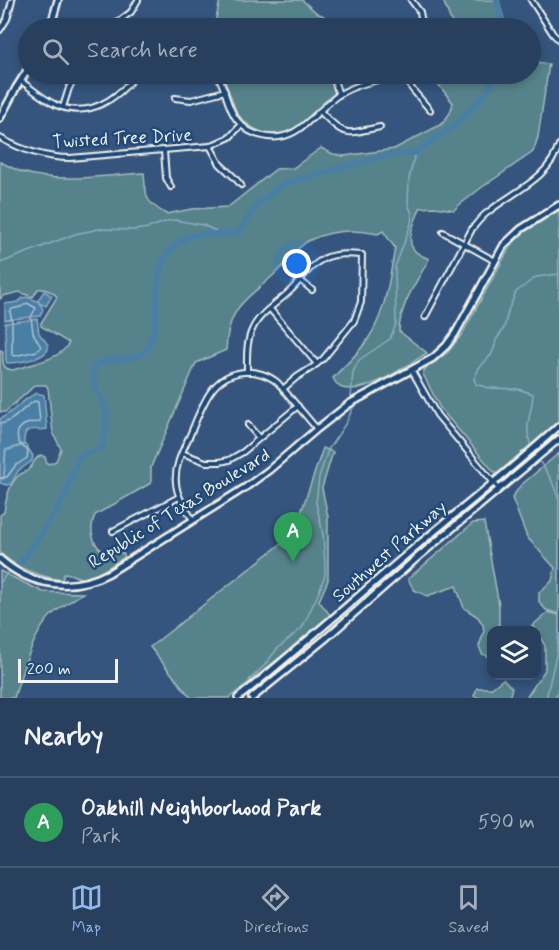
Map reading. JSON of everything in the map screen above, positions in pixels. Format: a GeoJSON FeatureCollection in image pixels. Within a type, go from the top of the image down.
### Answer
{"type":"FeatureCollection","features":[{"type":"Feature","properties":{"kind":"main road"},"geometry":{"type":"LineString","coordinates":[[53,18],[58,0]]}},
{"type":"Feature","properties":{"kind":"main road"},"geometry":{"type":"LineString","coordinates":[[0,118],[18,84]]}},
{"type":"Feature","properties":{"kind":"main road","name":"Republic of Texas Boulevard"},"geometry":{"type":"LineString","coordinates":[[0,559],[18,572],[36,580],[58,585],[84,582],[110,573],[237,493],[269,470],[349,404],[433,358],[443,350],[453,338],[504,245],[516,233],[559,205]]}},
{"type":"Feature","properties":{"kind":"main road","name":"Southwest Parkway"},"geometry":{"type":"LineString","coordinates":[[238,698],[287,659],[559,426]]}},
{"type":"Feature","properties":{"kind":"main road","name":"Southwest Parkway"},"geometry":{"type":"LineString","coordinates":[[252,698],[326,638],[432,545],[559,439]]}},
{"type":"Feature","properties":{"kind":"street"},"geometry":{"type":"LineString","coordinates":[[1,28],[7,19],[12,0]]}},
{"type":"Feature","properties":{"kind":"street"},"geometry":{"type":"LineString","coordinates":[[122,18],[138,0]]}},
{"type":"Feature","properties":{"kind":"street"},"geometry":{"type":"LineString","coordinates":[[411,0],[422,18]]}},
{"type":"Feature","properties":{"kind":"street"},"geometry":{"type":"LineString","coordinates":[[531,0],[559,40]]}},
{"type":"Feature","properties":{"kind":"street"},"geometry":{"type":"LineString","coordinates":[[24,84],[44,99],[63,108],[84,109],[102,104],[120,93],[128,84]]}},
{"type":"Feature","properties":{"kind":"street"},"geometry":{"type":"LineString","coordinates":[[63,108],[71,84]]}},
{"type":"Feature","properties":{"kind":"street"},"geometry":{"type":"LineString","coordinates":[[223,84],[231,110],[242,125],[264,137],[282,137],[299,130],[339,95],[366,84]]}},
{"type":"Feature","properties":{"kind":"street"},"geometry":{"type":"LineString","coordinates":[[335,84],[339,95]]}},
{"type":"Feature","properties":{"kind":"street"},"geometry":{"type":"LineString","coordinates":[[409,84],[430,110]]}},
{"type":"Feature","properties":{"kind":"street"},"geometry":{"type":"LineString","coordinates":[[175,98],[192,100],[225,91]]}},
{"type":"Feature","properties":{"kind":"street"},"geometry":{"type":"LineString","coordinates":[[320,111],[344,132],[353,133],[380,128]]}},
{"type":"Feature","properties":{"kind":"street","name":"Twisted Tree Drive"},"geometry":{"type":"LineString","coordinates":[[0,138],[31,153],[70,158],[210,146],[230,137],[242,125]]}},
{"type":"Feature","properties":{"kind":"street"},"geometry":{"type":"LineString","coordinates":[[425,317],[480,218],[540,176],[549,167],[559,145]]}},
{"type":"Feature","properties":{"kind":"street"},"geometry":{"type":"LineString","coordinates":[[210,146],[220,164],[241,185]]}},
{"type":"Feature","properties":{"kind":"street"},"geometry":{"type":"LineString","coordinates":[[164,151],[166,178],[171,187]]}},
{"type":"Feature","properties":{"kind":"street"},"geometry":{"type":"LineString","coordinates":[[442,232],[495,261]]}},
{"type":"Feature","properties":{"kind":"street"},"geometry":{"type":"LineString","coordinates":[[247,372],[247,348],[251,332],[260,317],[289,292],[313,266],[325,258],[338,255],[362,255],[362,297],[351,326],[317,364],[283,389]]}},
{"type":"Feature","properties":{"kind":"street"},"geometry":{"type":"LineString","coordinates":[[300,280],[312,290]]}},
{"type":"Feature","properties":{"kind":"street"},"geometry":{"type":"LineString","coordinates":[[270,309],[317,364]]}},
{"type":"Feature","properties":{"kind":"street"},"geometry":{"type":"LineString","coordinates":[[412,370],[432,409],[500,489]]}},
{"type":"Feature","properties":{"kind":"street"},"geometry":{"type":"LineString","coordinates":[[193,520],[179,496],[176,475],[182,453],[206,398],[221,380],[229,375],[247,372],[260,373],[270,378],[283,389],[317,429]]}},
{"type":"Feature","properties":{"kind":"street"},"geometry":{"type":"LineString","coordinates":[[182,453],[202,461],[220,462],[240,455],[298,406]]}},
{"type":"Feature","properties":{"kind":"street"},"geometry":{"type":"LineString","coordinates":[[248,425],[259,438]]}},
{"type":"Feature","properties":{"kind":"street"},"geometry":{"type":"LineString","coordinates":[[113,531],[179,496]]}},
{"type":"Feature","properties":{"kind":"green space"},"geometry":{"type":"Polygon","coordinates":[[[220,0],[302,0],[324,16],[324,18],[216,18],[220,0]]]}},
{"type":"Feature","properties":{"kind":"green space"},"geometry":{"type":"Polygon","coordinates":[[[443,0],[499,0],[504,18],[450,18],[443,0]]]}},
{"type":"Feature","properties":{"kind":"green space"},"geometry":{"type":"Polygon","coordinates":[[[541,63],[549,64],[538,137],[533,152],[454,210],[435,207],[420,208],[411,236],[412,247],[429,259],[406,302],[399,331],[427,353],[386,378],[363,387],[352,389],[338,385],[333,378],[364,344],[379,318],[395,248],[383,231],[378,234],[361,231],[335,232],[310,240],[297,249],[284,265],[242,303],[231,321],[226,350],[196,363],[151,467],[151,483],[95,515],[92,531],[98,547],[108,553],[123,553],[125,557],[92,576],[81,578],[66,573],[62,580],[29,571],[0,553],[0,515],[4,512],[10,487],[19,475],[30,468],[36,458],[41,455],[49,464],[56,461],[61,449],[53,433],[46,385],[34,385],[5,412],[0,412],[0,350],[3,351],[6,368],[13,370],[59,354],[69,343],[41,326],[57,297],[54,294],[38,289],[33,297],[19,292],[0,299],[0,162],[22,172],[51,178],[144,173],[145,188],[150,202],[166,214],[192,209],[228,207],[276,169],[293,168],[321,148],[344,156],[394,149],[442,124],[450,113],[453,103],[438,84],[541,84],[541,63]]]}},
{"type":"Feature","properties":{"kind":"green space"},"geometry":{"type":"Polygon","coordinates":[[[226,84],[333,84],[335,93],[296,127],[283,133],[261,132],[237,113],[226,84]]]}},
{"type":"Feature","properties":{"kind":"green space"},"geometry":{"type":"Polygon","coordinates":[[[559,210],[559,421],[499,472],[494,472],[440,408],[423,374],[424,370],[448,352],[462,334],[511,245],[524,232],[559,210]]]}},
{"type":"Feature","properties":{"kind":"green space"},"geometry":{"type":"Polygon","coordinates":[[[323,448],[333,452],[322,488],[328,517],[328,580],[319,601],[330,615],[229,698],[191,698],[150,647],[282,543],[299,518],[323,448]]]}},
{"type":"Feature","properties":{"kind":"green space"},"geometry":{"type":"Polygon","coordinates":[[[559,453],[559,614],[546,610],[539,602],[539,592],[552,581],[555,568],[527,537],[512,498],[520,486],[559,453]]]}},
{"type":"Feature","properties":{"kind":"green space"},"geometry":{"type":"Polygon","coordinates":[[[484,522],[499,605],[499,626],[487,626],[487,656],[482,654],[479,646],[484,632],[483,625],[478,617],[464,608],[456,586],[427,596],[414,590],[408,579],[473,523],[484,522]]]}},
{"type":"Feature","properties":{"kind":"green space"},"geometry":{"type":"Polygon","coordinates":[[[0,571],[43,592],[83,593],[55,612],[41,629],[30,652],[14,698],[0,698],[0,571]]]}},
{"type":"Feature","properties":{"kind":"green space"},"geometry":{"type":"Polygon","coordinates":[[[548,612],[559,615],[559,688],[556,698],[526,698],[538,680],[541,680],[545,670],[545,646],[541,639],[541,626],[532,626],[548,612]]]}},
{"type":"Feature","properties":{"kind":"green space"},"geometry":{"type":"Polygon","coordinates":[[[504,680],[512,688],[509,698],[474,696],[477,688],[492,688],[504,680]]]}},
{"type":"Feature","properties":{"kind":"water"},"geometry":{"type":"Polygon","coordinates":[[[44,291],[52,296],[46,306],[39,303],[43,309],[40,316],[5,320],[5,304],[18,302],[27,297],[39,302],[44,291]]]}},
{"type":"Feature","properties":{"kind":"water"},"geometry":{"type":"Polygon","coordinates":[[[37,319],[39,333],[48,345],[46,352],[30,360],[7,363],[5,323],[37,319]]]}},
{"type":"Feature","properties":{"kind":"water"},"geometry":{"type":"Polygon","coordinates":[[[37,393],[44,395],[47,429],[27,431],[24,444],[5,450],[4,477],[0,479],[0,419],[37,393]]]}},
{"type":"Feature","properties":{"kind":"water"},"geometry":{"type":"Polygon","coordinates":[[[24,445],[33,456],[32,461],[18,471],[11,484],[0,483],[0,479],[4,479],[6,451],[24,445]]]}},
{"type":"Feature","properties":{"kind":"waterway"},"geometry":{"type":"LineString","coordinates":[[497,0],[501,18]]}},
{"type":"Feature","properties":{"kind":"waterway"},"geometry":{"type":"LineString","coordinates":[[18,565],[64,499],[80,457],[103,445],[107,415],[106,408],[97,393],[93,375],[94,367],[106,361],[135,357],[148,346],[155,324],[160,273],[170,251],[182,241],[199,234],[238,233],[258,204],[283,184],[391,154],[415,153],[457,123],[491,84]]}},
{"type":"Feature","properties":{"kind":"waterway"},"geometry":{"type":"LineString","coordinates":[[351,398],[353,372],[359,360],[390,339],[396,324],[395,267],[411,224],[412,214],[408,204],[409,179],[415,153]]}},
{"type":"Feature","properties":{"kind":"waterway"},"geometry":{"type":"LineString","coordinates":[[0,263],[75,234],[99,229],[134,230],[175,220],[203,225],[222,234]]}},
{"type":"Feature","properties":{"kind":"waterway"},"geometry":{"type":"LineString","coordinates":[[530,444],[528,424],[533,394],[518,389],[488,388],[476,384],[474,379],[479,368],[491,355],[496,340],[504,328],[516,292],[536,277],[559,274]]}},
{"type":"Feature","properties":{"kind":"waterway"},"geometry":{"type":"LineString","coordinates":[[248,684],[277,649],[302,628],[318,594],[325,575],[323,534],[316,503],[319,477],[328,450],[353,408]]}},
{"type":"Feature","properties":{"kind":"waterway"},"geometry":{"type":"LineString","coordinates":[[540,462],[551,479],[559,500]]}},
{"type":"Feature","properties":{"kind":"waterway"},"geometry":{"type":"LineString","coordinates":[[0,583],[8,572]]}},
{"type":"Feature","properties":{"kind":"waterway"},"geometry":{"type":"LineString","coordinates":[[546,698],[559,632]]}},
{"type":"Feature","properties":{"kind":"place","name":"Oakhill Neighborhood Park"},"geometry":{"type":"Point","coordinates":[293,562]}}]}
